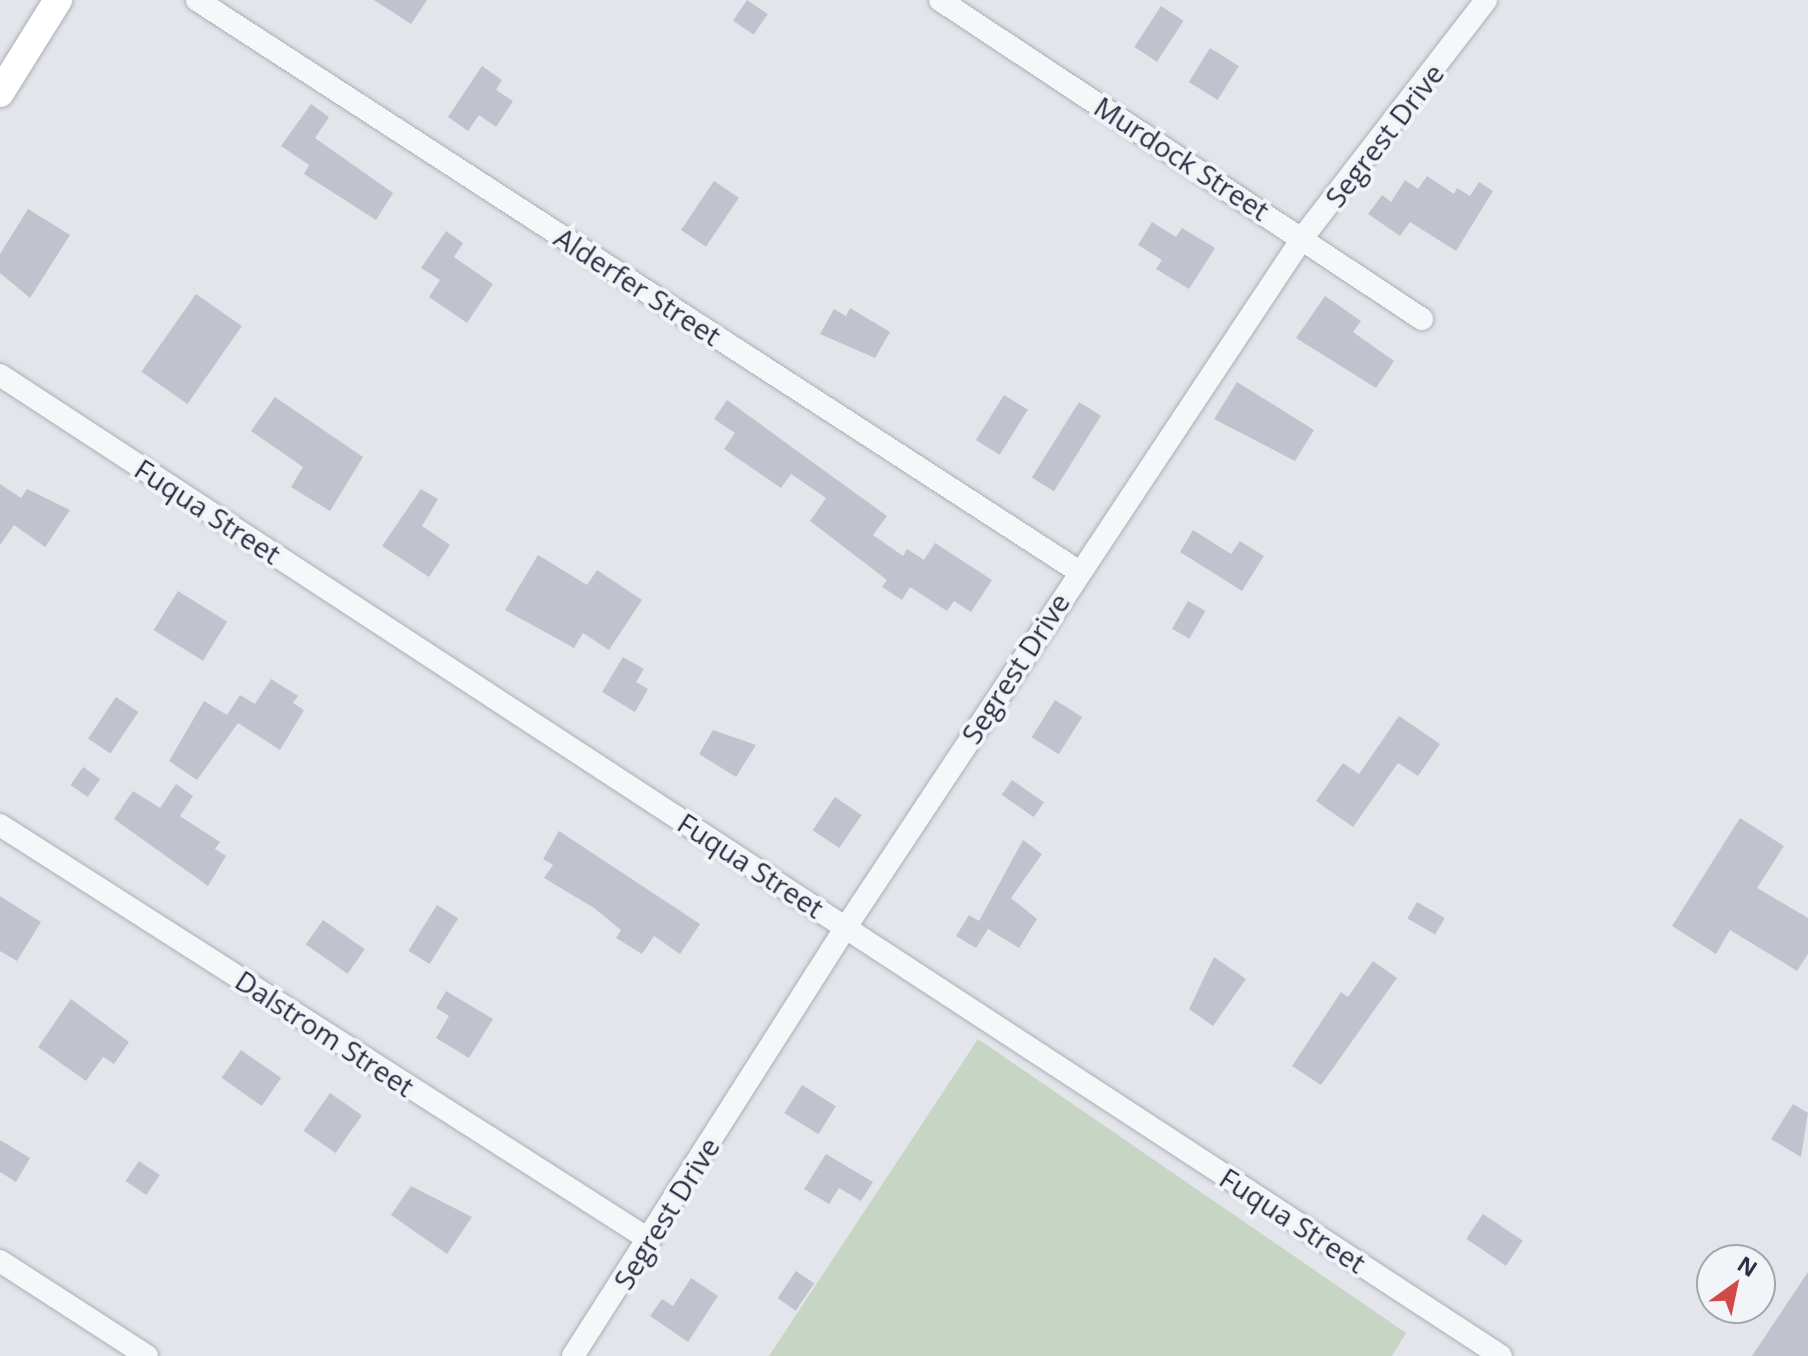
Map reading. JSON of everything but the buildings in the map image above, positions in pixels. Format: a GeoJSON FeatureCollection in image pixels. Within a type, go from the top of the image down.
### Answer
{"type":"FeatureCollection","features":[{"type":"Feature","properties":{"kind":"main road"},"geometry":{"type":"LineString","coordinates":[[0,93],[58,0]]}},
{"type":"Feature","properties":{"kind":"street","name":"Alderfer Street"},"geometry":{"type":"LineString","coordinates":[[197,0],[1078,571]]}},
{"type":"Feature","properties":{"kind":"street","name":"Murdock Street"},"geometry":{"type":"LineString","coordinates":[[940,0],[1303,237],[1422,319]]}},
{"type":"Feature","properties":{"kind":"street","name":"Segrest Drive"},"geometry":{"type":"LineString","coordinates":[[573,1356],[650,1240],[846,927],[1078,571],[1303,237],[1486,0]]}},
{"type":"Feature","properties":{"kind":"street","name":"Fuqua Street"},"geometry":{"type":"LineString","coordinates":[[0,375],[1501,1356]]}},
{"type":"Feature","properties":{"kind":"street","name":"Dalstrom Street"},"geometry":{"type":"LineString","coordinates":[[0,825],[650,1240]]}},
{"type":"Feature","properties":{"kind":"street"},"geometry":{"type":"LineString","coordinates":[[0,1261],[147,1356]]}},
{"type":"Feature","properties":{"kind":"green space"},"geometry":{"type":"Polygon","coordinates":[[[978,1039],[1406,1333],[1392,1356],[769,1356],[978,1039]]]}}]}
